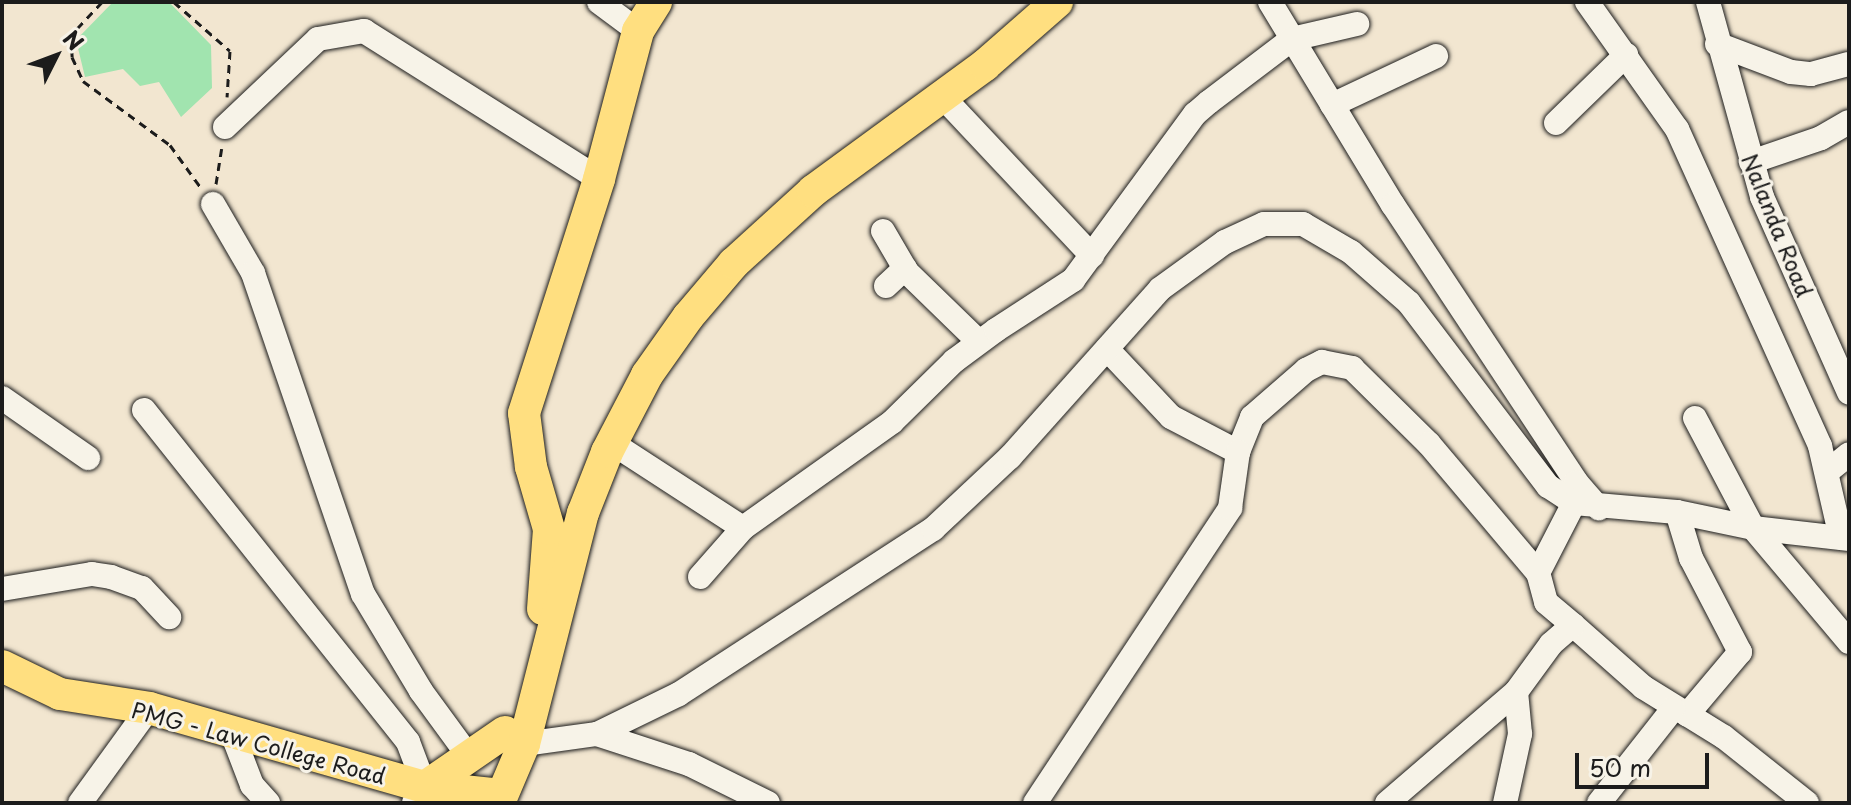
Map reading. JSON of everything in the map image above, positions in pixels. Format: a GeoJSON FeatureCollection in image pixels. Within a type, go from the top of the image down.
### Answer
{"type":"FeatureCollection","features":[{"type":"Feature","properties":{"kind":"main road"},"geometry":{"type":"LineString","coordinates":[[501,800],[511,738],[544,605],[549,529],[531,467],[524,413],[599,179],[638,31],[656,2]]}},
{"type":"Feature","properties":{"kind":"main road"},"geometry":{"type":"LineString","coordinates":[[424,798],[470,758],[511,738],[583,513],[612,443],[647,375],[734,263],[813,191],[1048,6]]}},
{"type":"Feature","properties":{"kind":"main road","name":"PMG - Law College Road"},"geometry":{"type":"LineString","coordinates":[[2,666],[60,694],[149,708],[424,798],[501,800]]}},
{"type":"Feature","properties":{"kind":"street"},"geometry":{"type":"LineString","coordinates":[[599,2],[638,31]]}},
{"type":"Feature","properties":{"kind":"street"},"geometry":{"type":"LineString","coordinates":[[1270,2],[1332,105],[1561,459],[1599,508]]}},
{"type":"Feature","properties":{"kind":"street"},"geometry":{"type":"LineString","coordinates":[[597,734],[679,694],[933,529],[1010,457],[1160,289],[1225,242],[1264,224],[1303,224],[1351,252],[1409,303],[1548,486],[1574,503],[1599,508],[1677,512],[1753,528],[1845,538],[1827,472],[1677,129],[1587,2]]}},
{"type":"Feature","properties":{"kind":"street","name":"Nalanda Road"},"geometry":{"type":"LineString","coordinates":[[1709,5],[1751,162],[1849,392]]}},
{"type":"Feature","properties":{"kind":"street"},"geometry":{"type":"LineString","coordinates":[[700,577],[743,528],[892,422],[979,342],[1073,280],[1195,114],[1292,39],[1357,24]]}},
{"type":"Feature","properties":{"kind":"street"},"geometry":{"type":"LineString","coordinates":[[225,127],[318,39],[364,31],[599,179]]}},
{"type":"Feature","properties":{"kind":"street"},"geometry":{"type":"LineString","coordinates":[[1717,44],[1791,72],[1811,74],[1849,64]]}},
{"type":"Feature","properties":{"kind":"street"},"geometry":{"type":"LineString","coordinates":[[1556,123],[1626,55]]}},
{"type":"Feature","properties":{"kind":"street"},"geometry":{"type":"LineString","coordinates":[[1332,105],[1436,56]]}},
{"type":"Feature","properties":{"kind":"street"},"geometry":{"type":"LineString","coordinates":[[940,94],[1092,256]]}},
{"type":"Feature","properties":{"kind":"street"},"geometry":{"type":"LineString","coordinates":[[1751,162],[1821,138],[1849,122]]}},
{"type":"Feature","properties":{"kind":"street"},"geometry":{"type":"LineString","coordinates":[[213,204],[253,273],[363,594],[421,691],[470,758]]}},
{"type":"Feature","properties":{"kind":"street"},"geometry":{"type":"LineString","coordinates":[[883,231],[905,268],[979,342]]}},
{"type":"Feature","properties":{"kind":"street"},"geometry":{"type":"LineString","coordinates":[[886,286],[905,268]]}},
{"type":"Feature","properties":{"kind":"street"},"geometry":{"type":"LineString","coordinates":[[1107,349],[1171,417],[1238,452]]}},
{"type":"Feature","properties":{"kind":"street"},"geometry":{"type":"LineString","coordinates":[[1035,803],[1230,508],[1238,452],[1252,417],[1306,370],[1322,362],[1352,368],[1429,444],[1538,573],[1546,602],[1680,712],[1807,803]]}},
{"type":"Feature","properties":{"kind":"street"},"geometry":{"type":"LineString","coordinates":[[2,398],[88,458]]}},
{"type":"Feature","properties":{"kind":"street"},"geometry":{"type":"LineString","coordinates":[[144,410],[408,742],[424,798]]}},
{"type":"Feature","properties":{"kind":"street"},"geometry":{"type":"LineString","coordinates":[[1695,418],[1753,528],[1849,642]]}},
{"type":"Feature","properties":{"kind":"street"},"geometry":{"type":"LineString","coordinates":[[612,443],[743,528]]}},
{"type":"Feature","properties":{"kind":"street"},"geometry":{"type":"LineString","coordinates":[[1827,472],[1849,452]]}},
{"type":"Feature","properties":{"kind":"street"},"geometry":{"type":"LineString","coordinates":[[1538,573],[1574,503]]}},
{"type":"Feature","properties":{"kind":"street"},"geometry":{"type":"LineString","coordinates":[[1599,803],[1680,712],[1740,652],[1691,558],[1677,512]]}},
{"type":"Feature","properties":{"kind":"street"},"geometry":{"type":"LineString","coordinates":[[2,589],[92,574],[111,577],[142,588],[169,617]]}},
{"type":"Feature","properties":{"kind":"street"},"geometry":{"type":"LineString","coordinates":[[1387,803],[1516,692],[1551,644],[1573,625]]}},
{"type":"Feature","properties":{"kind":"street"},"geometry":{"type":"LineString","coordinates":[[1505,803],[1520,734],[1516,692]]}},
{"type":"Feature","properties":{"kind":"street"},"geometry":{"type":"LineString","coordinates":[[80,803],[149,708]]}},
{"type":"Feature","properties":{"kind":"street"},"geometry":{"type":"LineString","coordinates":[[232,733],[252,785],[268,803]]}},
{"type":"Feature","properties":{"kind":"street"},"geometry":{"type":"LineString","coordinates":[[511,738],[597,734],[689,764],[768,803]]}},
{"type":"Feature","properties":{"kind":"path"},"geometry":{"type":"LineString","coordinates":[[102,2],[71,35],[72,57],[83,81],[170,145],[213,204]]}},
{"type":"Feature","properties":{"kind":"path"},"geometry":{"type":"LineString","coordinates":[[174,2],[230,51],[225,127],[213,204]]}},
{"type":"Feature","properties":{"kind":"green space"},"geometry":{"type":"Polygon","coordinates":[[[113,2],[169,2],[211,45],[212,88],[181,117],[159,82],[140,86],[123,69],[85,77],[76,40],[113,2]]]}}]}
